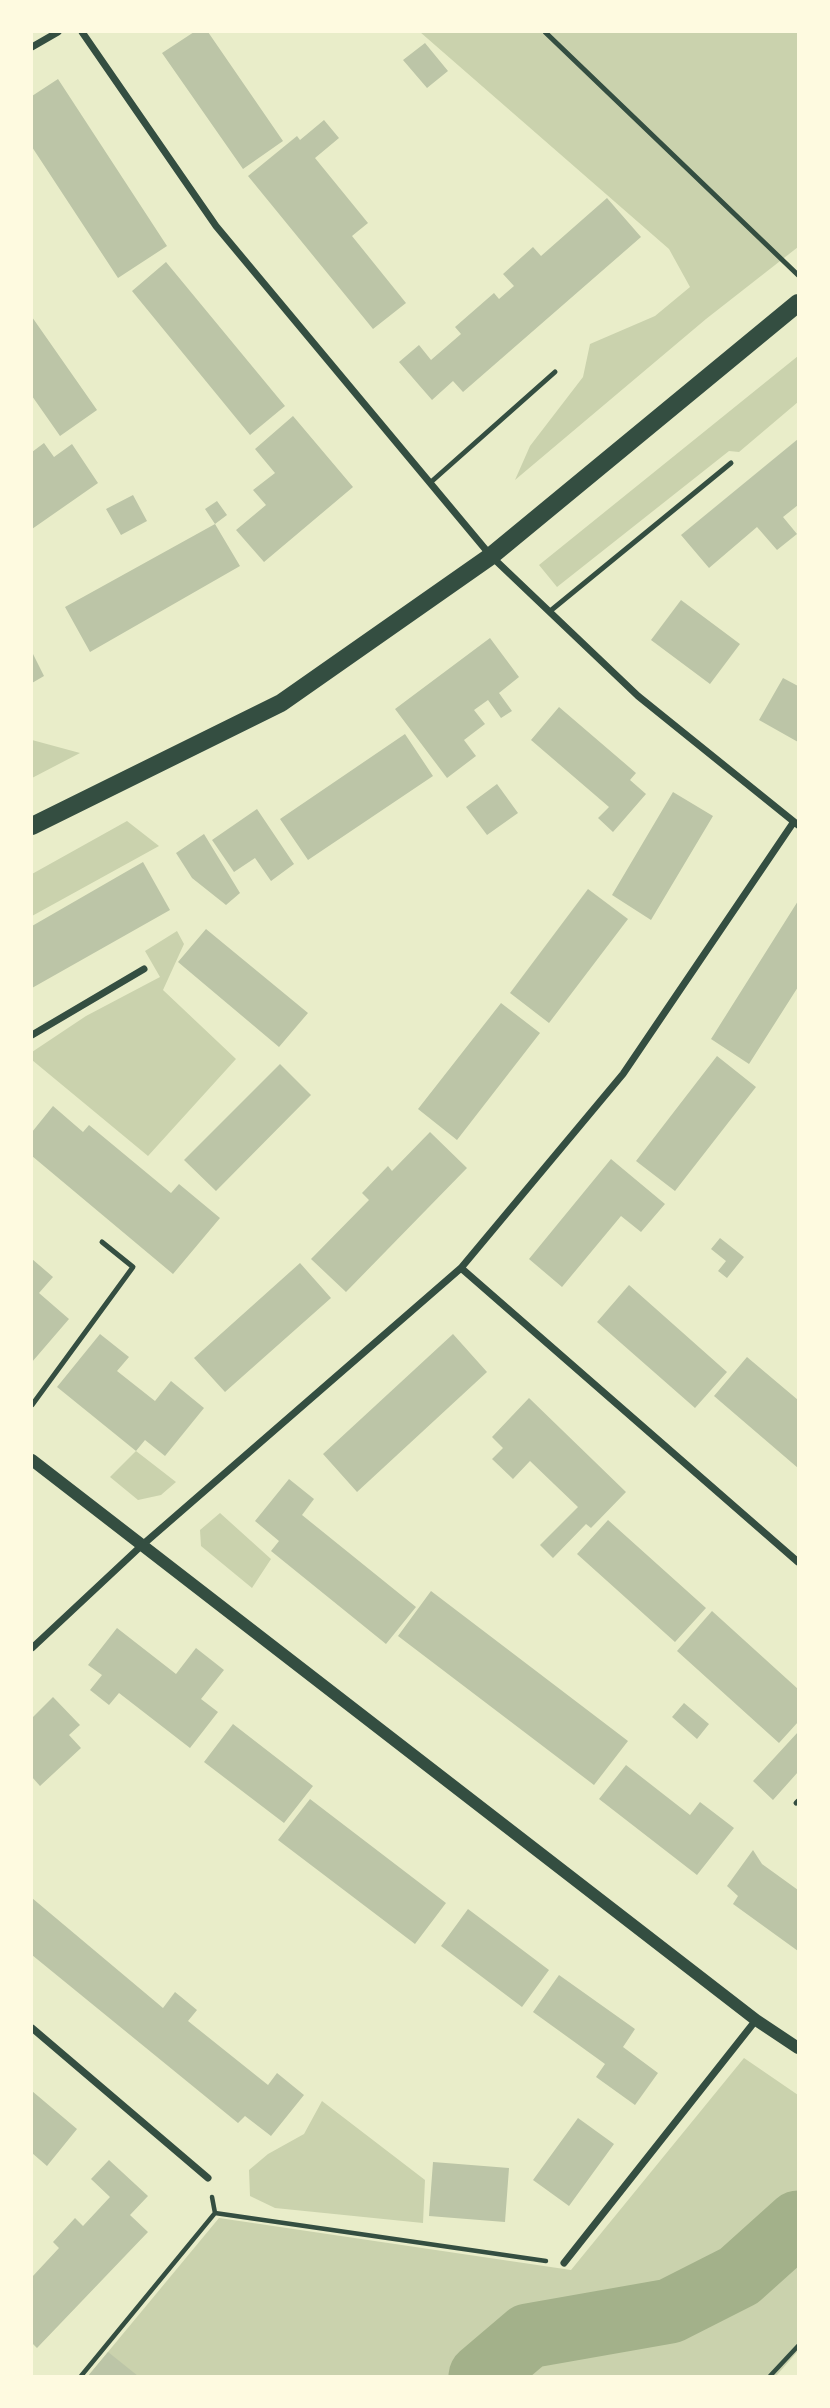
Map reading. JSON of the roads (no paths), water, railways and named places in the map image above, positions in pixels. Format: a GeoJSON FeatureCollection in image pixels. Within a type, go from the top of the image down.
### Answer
{"type":"FeatureCollection","features":[{"type":"Feature","properties":{"kind":"main road"},"geometry":{"type":"LineString","coordinates":[[32,827],[281,704],[491,556],[799,303]]}},
{"type":"Feature","properties":{"kind":"street"},"geometry":{"type":"LineString","coordinates":[[32,47],[58,32]]}},
{"type":"Feature","properties":{"kind":"street"},"geometry":{"type":"LineString","coordinates":[[32,1648],[140,1547],[461,1268],[623,1074],[796,824],[638,696],[491,556],[216,226],[82,32]]}},
{"type":"Feature","properties":{"kind":"street"},"geometry":{"type":"LineString","coordinates":[[32,1035],[144,969]]}},
{"type":"Feature","properties":{"kind":"street"},"geometry":{"type":"LineString","coordinates":[[461,1268],[799,1562]]}},
{"type":"Feature","properties":{"kind":"street"},"geometry":{"type":"LineString","coordinates":[[32,1460],[140,1547],[756,2020],[799,2048]]}},
{"type":"Feature","properties":{"kind":"street"},"geometry":{"type":"LineString","coordinates":[[564,2263],[756,2020]]}},
{"type":"Feature","properties":{"kind":"street"},"geometry":{"type":"LineString","coordinates":[[32,2028],[208,2178]]}},
{"type":"Feature","properties":{"kind":"lane"},"geometry":{"type":"LineString","coordinates":[[545,32],[799,275]]}},
{"type":"Feature","properties":{"kind":"lane"},"geometry":{"type":"LineString","coordinates":[[431,482],[555,372]]}},
{"type":"Feature","properties":{"kind":"lane"},"geometry":{"type":"LineString","coordinates":[[549,611],[731,463]]}},
{"type":"Feature","properties":{"kind":"lane"},"geometry":{"type":"LineString","coordinates":[[32,1405],[133,1267],[102,1242]]}},
{"type":"Feature","properties":{"kind":"waterway"},"geometry":{"type":"LineString","coordinates":[[481,2376],[528,2336],[670,2311],[739,2276],[798,2223]]}}]}
